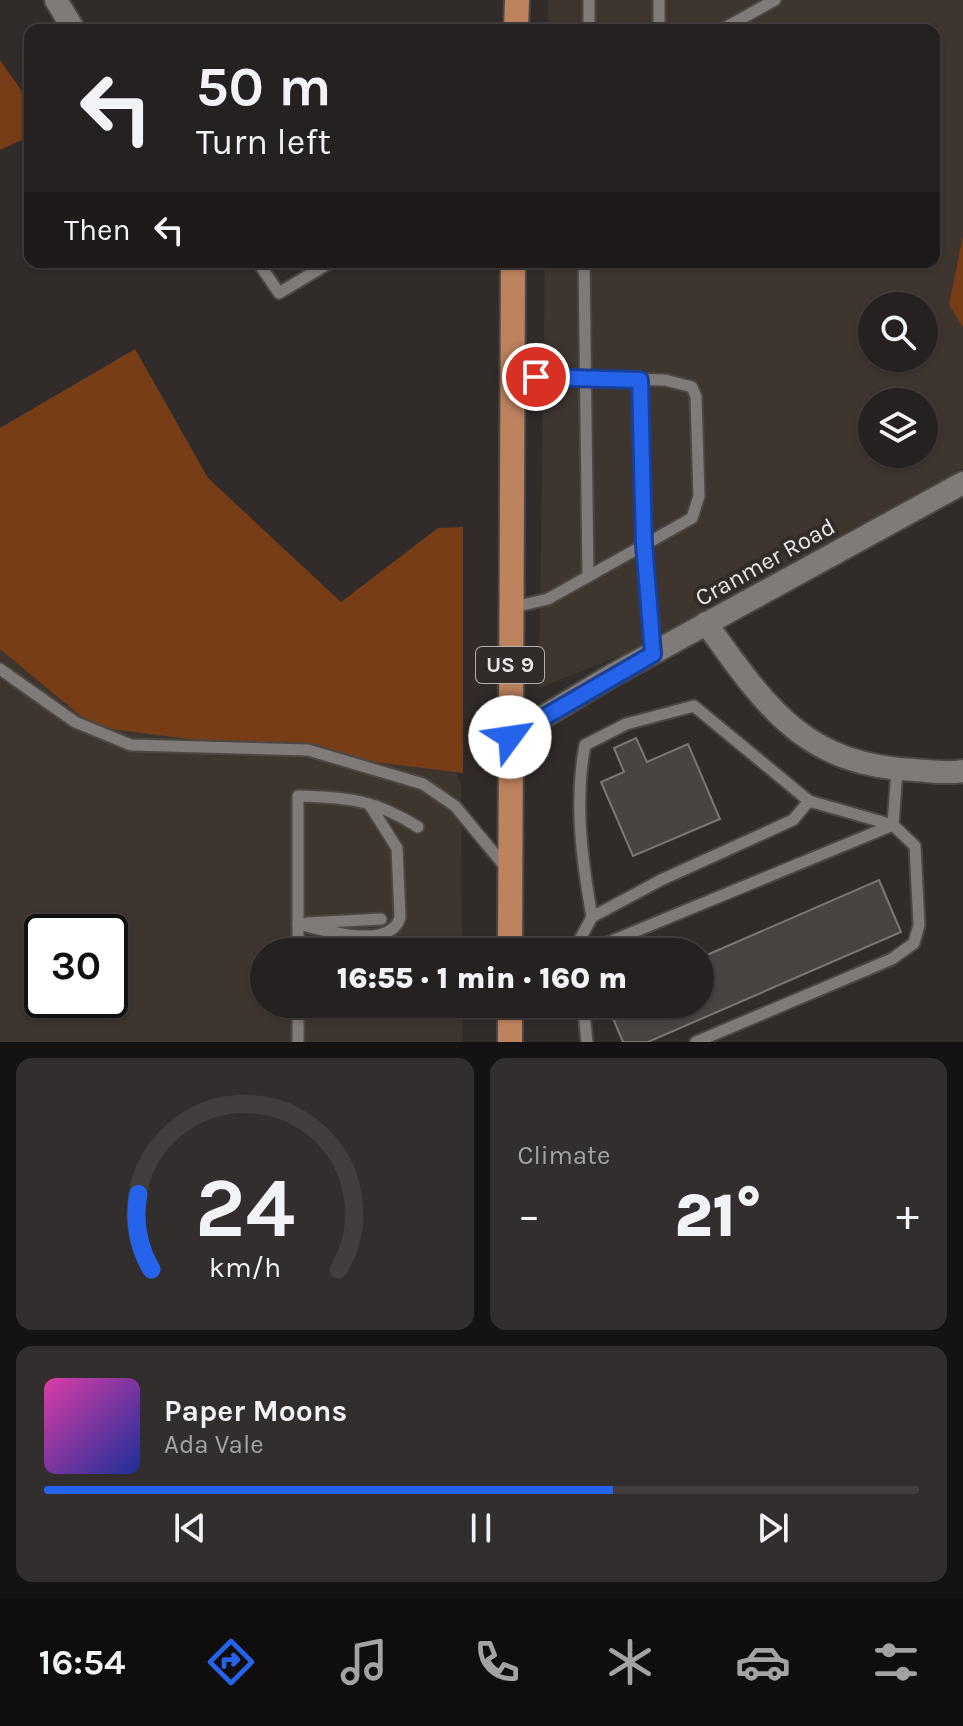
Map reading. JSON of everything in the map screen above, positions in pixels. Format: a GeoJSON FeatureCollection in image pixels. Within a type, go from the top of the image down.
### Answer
{"type":"FeatureCollection","features":[{"type":"Feature","properties":{"kind":"highway"},"geometry":{"type":"LineString","coordinates":[[516,24],[517,0]]}},
{"type":"Feature","properties":{"kind":"highway","name":"US 9"},"geometry":{"type":"LineString","coordinates":[[510,938],[513,268]]}},
{"type":"Feature","properties":{"kind":"highway"},"geometry":{"type":"LineString","coordinates":[[510,1018],[510,1042]]}},
{"type":"Feature","properties":{"kind":"street"},"geometry":{"type":"LineString","coordinates":[[56,0],[70,24]]}},
{"type":"Feature","properties":{"kind":"street","name":"Cranmer Road"},"geometry":{"type":"LineString","coordinates":[[510,737],[706,623],[963,483]]}},
{"type":"Feature","properties":{"kind":"street"},"geometry":{"type":"LineString","coordinates":[[706,623],[764,703],[790,728],[854,762],[897,770],[963,771]]}},
{"type":"Feature","properties":{"kind":"lane"},"geometry":{"type":"LineString","coordinates":[[589,0],[589,24]]}},
{"type":"Feature","properties":{"kind":"lane"},"geometry":{"type":"LineString","coordinates":[[659,0],[659,24]]}},
{"type":"Feature","properties":{"kind":"lane"},"geometry":{"type":"LineString","coordinates":[[732,24],[775,0]]}},
{"type":"Feature","properties":{"kind":"lane"},"geometry":{"type":"LineString","coordinates":[[262,268],[279,293],[321,268]]}},
{"type":"Feature","properties":{"kind":"lane"},"geometry":{"type":"LineString","coordinates":[[584,268],[588,576]]}},
{"type":"Feature","properties":{"kind":"lane"},"geometry":{"type":"LineString","coordinates":[[510,608],[548,599],[692,518],[699,496],[696,397],[692,387],[678,381],[511,377]]}},
{"type":"Feature","properties":{"kind":"lane"},"geometry":{"type":"LineString","coordinates":[[640,380],[644,544],[653,654]]}},
{"type":"Feature","properties":{"kind":"lane"},"geometry":{"type":"LineString","coordinates":[[0,669],[63,714],[131,745],[308,750],[423,784],[455,806],[510,872]]}},
{"type":"Feature","properties":{"kind":"lane"},"geometry":{"type":"LineString","coordinates":[[592,917],[581,857],[581,765],[585,745],[626,724],[694,706],[809,801],[893,825],[915,846],[919,925],[914,943],[892,959],[696,1042]]}},
{"type":"Feature","properties":{"kind":"lane"},"geometry":{"type":"LineString","coordinates":[[893,825],[897,770]]}},
{"type":"Feature","properties":{"kind":"lane"},"geometry":{"type":"LineString","coordinates":[[298,938],[298,796],[350,797],[418,827]]}},
{"type":"Feature","properties":{"kind":"lane"},"geometry":{"type":"LineString","coordinates":[[581,938],[592,917],[661,880],[793,820],[809,801]]}},
{"type":"Feature","properties":{"kind":"lane"},"geometry":{"type":"LineString","coordinates":[[298,924],[350,936],[391,933],[397,928],[400,918],[397,848],[368,804]]}},
{"type":"Feature","properties":{"kind":"lane"},"geometry":{"type":"LineString","coordinates":[[619,938],[893,825]]}},
{"type":"Feature","properties":{"kind":"lane"},"geometry":{"type":"LineString","coordinates":[[298,924],[381,919]]}},
{"type":"Feature","properties":{"kind":"lane"},"geometry":{"type":"LineString","coordinates":[[298,1018],[298,1042]]}},
{"type":"Feature","properties":{"kind":"lane"},"geometry":{"type":"LineString","coordinates":[[584,1018],[587,1042]]}},
{"type":"Feature","properties":{"kind":"shaded area"},"geometry":{"type":"Polygon","coordinates":[[[548,0],[963,0],[963,468],[625,654],[539,688],[545,268],[940,268],[940,24],[548,24],[548,0]]]}},
{"type":"Feature","properties":{"kind":"shaded area"},"geometry":{"type":"Polygon","coordinates":[[[0,60],[24,94],[24,139],[0,150],[0,60]]]}},
{"type":"Feature","properties":{"kind":"shaded area"},"geometry":{"type":"Polygon","coordinates":[[[963,236],[963,327],[949,305],[963,236]]]}},
{"type":"Feature","properties":{"kind":"shaded area"},"geometry":{"type":"Polygon","coordinates":[[[135,349],[208,478],[341,602],[438,528],[463,527],[463,773],[94,727],[0,649],[0,428],[135,349]]]}},
{"type":"Feature","properties":{"kind":"shaded area"},"geometry":{"type":"Polygon","coordinates":[[[0,635],[444,751],[461,783],[462,938],[250,938],[250,1018],[462,1018],[463,1042],[0,1042],[0,635]]]}},
{"type":"Feature","properties":{"kind":"building"},"geometry":{"type":"Polygon","coordinates":[[[636,738],[647,762],[688,744],[720,819],[633,856],[601,782],[624,772],[614,748],[636,738]]]}},
{"type":"Feature","properties":{"kind":"building"},"geometry":{"type":"Polygon","coordinates":[[[879,880],[901,932],[714,1013],[714,952],[879,880]]]}},
{"type":"Feature","properties":{"kind":"building"},"geometry":{"type":"Polygon","coordinates":[[[613,1018],[703,1018],[648,1042],[623,1042],[613,1018]]]}},
{"type":"Feature","properties":{"kind":"route"},"geometry":{"type":"LineString","coordinates":[[510,737],[653,654],[644,544],[640,380],[536,377]]}}]}
